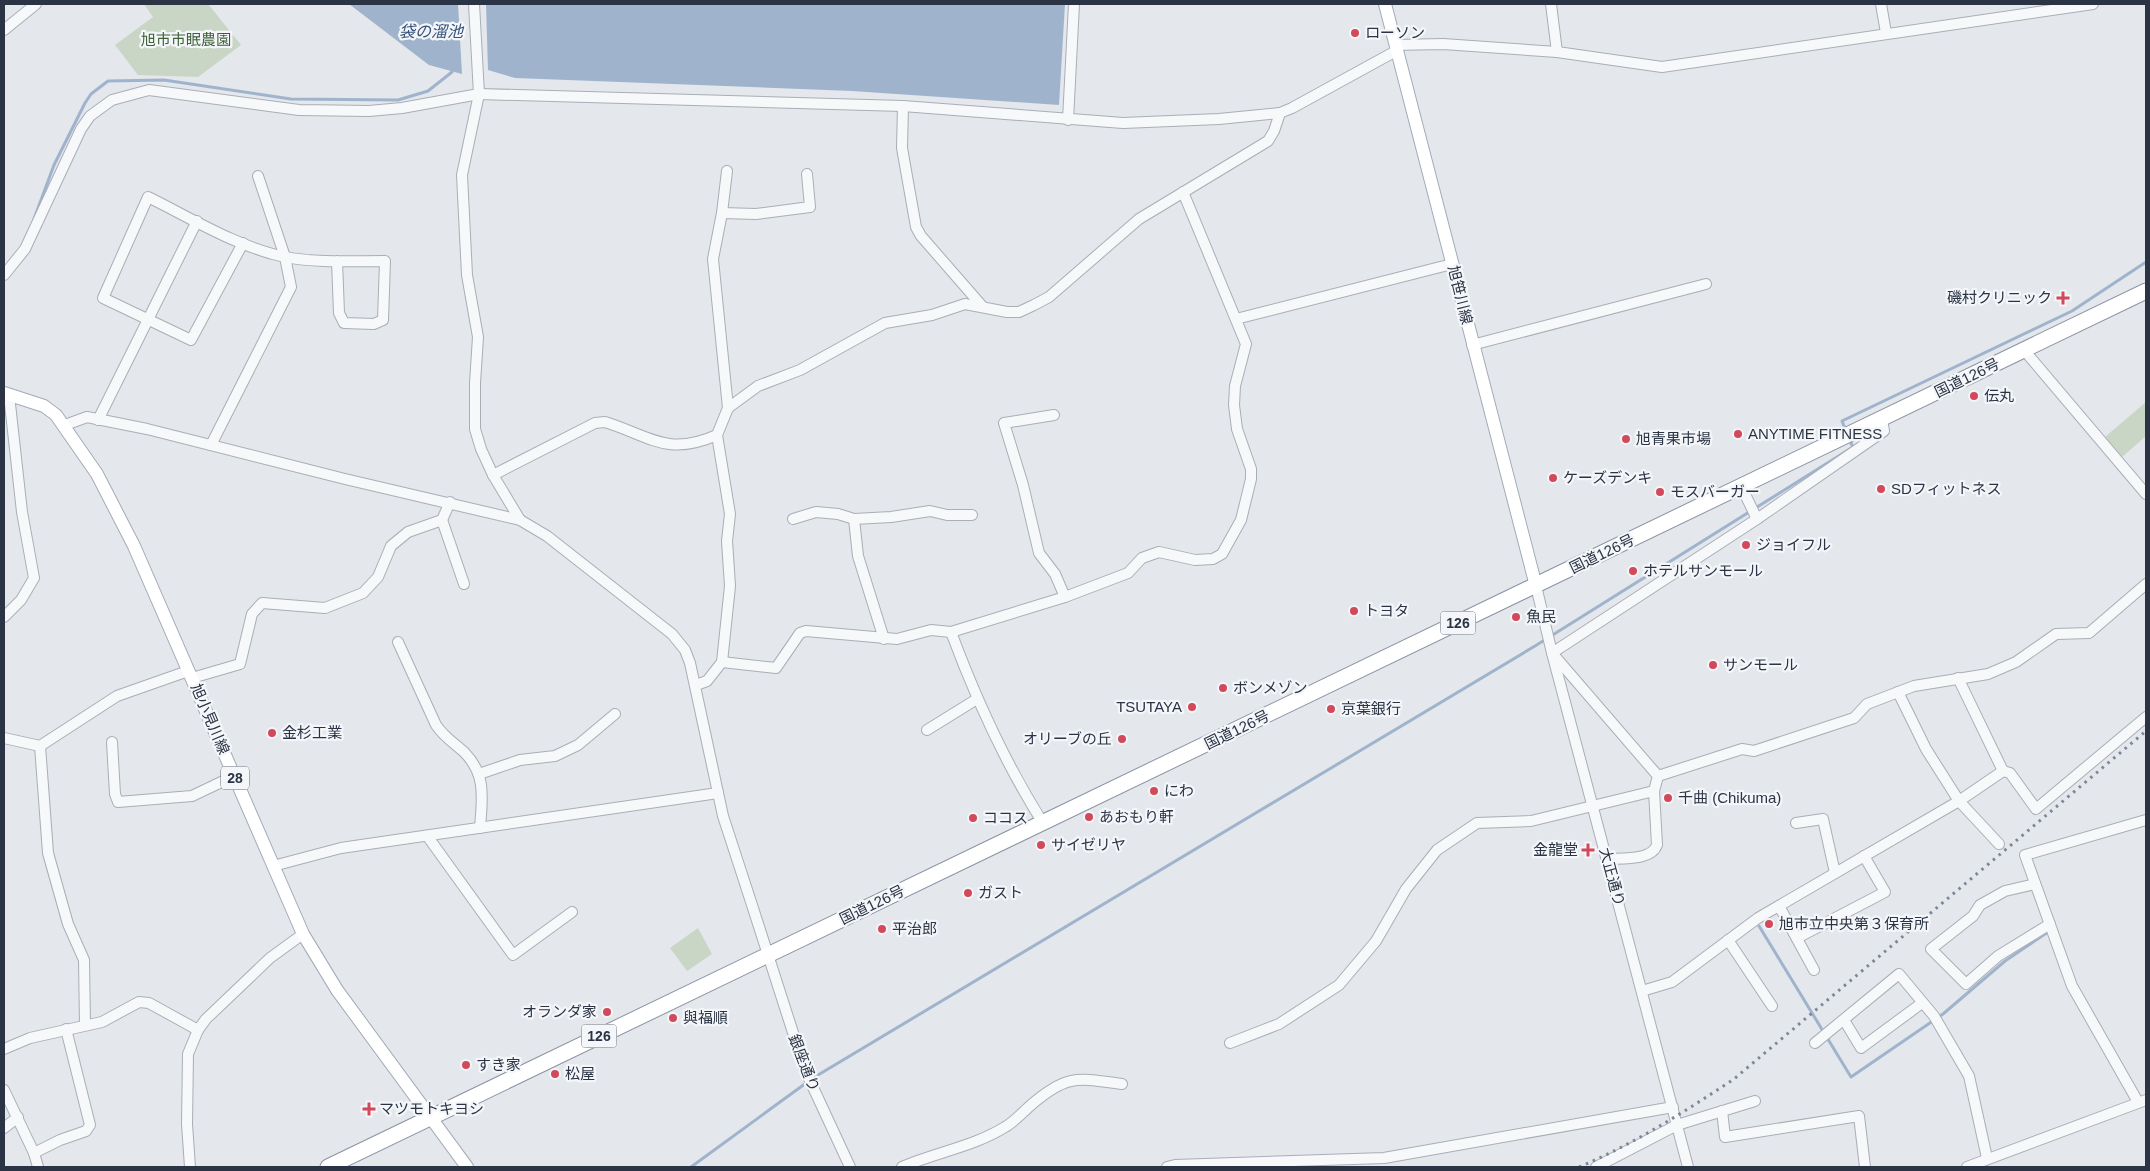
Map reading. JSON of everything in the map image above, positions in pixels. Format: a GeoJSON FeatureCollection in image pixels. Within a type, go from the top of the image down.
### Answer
{"type":"FeatureCollection","features":[{"type":"Feature","properties":{"kind":"highway","name":"国道126号"},"geometry":{"type":"LineString","coordinates":[[328,1167],[430,1116],[1536,586],[2146,291]]}},
{"type":"Feature","properties":{"kind":"main road","name":"旭笹川線"},"geometry":{"type":"LineString","coordinates":[[1385,4],[1536,586]]}},
{"type":"Feature","properties":{"kind":"main road","name":"旭小見川線"},"geometry":{"type":"LineString","coordinates":[[6,394],[44,406],[65,425],[97,474],[134,546],[304,934],[337,990],[467,1167]]}},
{"type":"Feature","properties":{"kind":"street"},"geometry":{"type":"LineString","coordinates":[[4,30],[36,4]]}},
{"type":"Feature","properties":{"kind":"street"},"geometry":{"type":"LineString","coordinates":[[474,4],[479,94],[462,175],[462,195],[466,275],[478,337],[475,428],[481,449],[493,475],[520,520]]}},
{"type":"Feature","properties":{"kind":"street"},"geometry":{"type":"LineString","coordinates":[[1068,120],[1074,4]]}},
{"type":"Feature","properties":{"kind":"street"},"geometry":{"type":"LineString","coordinates":[[1551,4],[1557,52]]}},
{"type":"Feature","properties":{"kind":"street"},"geometry":{"type":"LineString","coordinates":[[1882,4],[1886,33]]}},
{"type":"Feature","properties":{"kind":"street"},"geometry":{"type":"LineString","coordinates":[[4,276],[25,249],[81,129],[90,116],[122,96],[149,90],[299,110],[369,111],[402,108],[479,94],[903,106],[1068,120],[1160,122],[1262,116],[1280,113],[1292,108],[1395,48],[1443,44],[1557,52],[1662,66],[2046,7],[2093,4]]}},
{"type":"Feature","properties":{"kind":"street"},"geometry":{"type":"LineString","coordinates":[[903,106],[902,148],[916,227],[921,236],[982,306]]}},
{"type":"Feature","properties":{"kind":"street"},"geometry":{"type":"LineString","coordinates":[[728,408],[758,386],[800,370],[885,323],[932,315],[965,304],[1008,312],[1019,312],[1049,297],[1139,219],[1268,142],[1280,113]]}},
{"type":"Feature","properties":{"kind":"street"},"geometry":{"type":"LineString","coordinates":[[696,685],[707,681],[722,662],[730,586],[727,541],[730,514],[717,435],[728,408],[713,259],[722,213],[727,170]]}},
{"type":"Feature","properties":{"kind":"street"},"geometry":{"type":"LineString","coordinates":[[722,213],[756,214],[810,207],[808,174]]}},
{"type":"Feature","properties":{"kind":"street"},"geometry":{"type":"LineString","coordinates":[[211,445],[291,288],[285,257],[258,176]]}},
{"type":"Feature","properties":{"kind":"street"},"geometry":{"type":"LineString","coordinates":[[722,662],[776,668],[800,633],[806,632],[898,639],[931,630],[951,632],[1065,597],[1128,573],[1142,558],[1158,552],[1186,559],[1213,559],[1222,554],[1228,547],[1240,520],[1251,479],[1251,469],[1237,429],[1234,405],[1236,386],[1246,344],[1183,192]]}},
{"type":"Feature","properties":{"kind":"street"},"geometry":{"type":"LineString","coordinates":[[243,243],[191,340],[103,298],[148,197],[243,243],[285,257],[337,261],[385,261],[383,320],[374,324],[344,323],[339,313],[337,261]]}},
{"type":"Feature","properties":{"kind":"street"},"geometry":{"type":"LineString","coordinates":[[98,420],[197,221]]}},
{"type":"Feature","properties":{"kind":"street"},"geometry":{"type":"LineString","coordinates":[[1236,319],[1452,264]]}},
{"type":"Feature","properties":{"kind":"street"},"geometry":{"type":"LineString","coordinates":[[1472,345],[1706,284]]}},
{"type":"Feature","properties":{"kind":"street"},"geometry":{"type":"LineString","coordinates":[[2024,350],[2146,494]]}},
{"type":"Feature","properties":{"kind":"street"},"geometry":{"type":"LineString","coordinates":[[4,617],[21,600],[34,578],[22,512],[6,394]]}},
{"type":"Feature","properties":{"kind":"street"},"geometry":{"type":"LineString","coordinates":[[1054,415],[1004,423],[1023,485],[1039,553],[1055,574],[1065,597]]}},
{"type":"Feature","properties":{"kind":"street"},"geometry":{"type":"LineString","coordinates":[[65,425],[79,418],[98,420],[211,445],[520,520]]}},
{"type":"Feature","properties":{"kind":"street"},"geometry":{"type":"LineString","coordinates":[[1658,776],[1552,653],[1754,514],[1884,431],[1882,419]]}},
{"type":"Feature","properties":{"kind":"street"},"geometry":{"type":"LineString","coordinates":[[493,475],[595,423],[610,423],[667,446],[705,441],[717,435]]}},
{"type":"Feature","properties":{"kind":"street"},"geometry":{"type":"LineString","coordinates":[[1741,486],[1754,514]]}},
{"type":"Feature","properties":{"kind":"street"},"geometry":{"type":"LineString","coordinates":[[450,502],[442,520],[464,584]]}},
{"type":"Feature","properties":{"kind":"street"},"geometry":{"type":"LineString","coordinates":[[793,519],[816,512],[827,512],[854,519],[891,517],[930,511],[947,515],[972,516]]}},
{"type":"Feature","properties":{"kind":"street"},"geometry":{"type":"LineString","coordinates":[[854,519],[858,556],[884,639]]}},
{"type":"Feature","properties":{"kind":"street"},"geometry":{"type":"LineString","coordinates":[[4,738],[40,746],[117,696],[190,675],[240,664],[252,614],[262,603],[325,608],[363,593],[378,577],[391,546],[408,532],[442,520]]}},
{"type":"Feature","properties":{"kind":"street","name":"銀座通り"},"geometry":{"type":"LineString","coordinates":[[520,520],[547,536],[666,628],[685,650],[696,685],[718,793],[768,954],[808,1075],[850,1167]]}},
{"type":"Feature","properties":{"kind":"street","name":"大正通り"},"geometry":{"type":"LineString","coordinates":[[1536,586],[1688,1167]]}},
{"type":"Feature","properties":{"kind":"street"},"geometry":{"type":"LineString","coordinates":[[1658,776],[1742,749],[1754,751],[1854,718],[1868,704],[1914,686],[1988,674],[2016,662],[2056,634],[2089,633],[2145,589]]}},
{"type":"Feature","properties":{"kind":"street"},"geometry":{"type":"LineString","coordinates":[[951,632],[977,699],[1003,753],[1043,823]]}},
{"type":"Feature","properties":{"kind":"street"},"geometry":{"type":"LineString","coordinates":[[398,642],[436,725],[445,737],[465,754],[479,774],[482,783],[480,828]]}},
{"type":"Feature","properties":{"kind":"street"},"geometry":{"type":"LineString","coordinates":[[1958,678],[2003,771],[2010,773],[2036,809],[2146,717]]}},
{"type":"Feature","properties":{"kind":"street"},"geometry":{"type":"LineString","coordinates":[[1898,692],[1926,749],[1959,801],[1999,844]]}},
{"type":"Feature","properties":{"kind":"street"},"geometry":{"type":"LineString","coordinates":[[927,730],[977,699]]}},
{"type":"Feature","properties":{"kind":"street"},"geometry":{"type":"LineString","coordinates":[[479,774],[520,760],[554,756],[578,746],[615,714]]}},
{"type":"Feature","properties":{"kind":"street"},"geometry":{"type":"LineString","coordinates":[[112,742],[115,794],[118,802],[192,796],[234,776]]}},
{"type":"Feature","properties":{"kind":"street"},"geometry":{"type":"LineString","coordinates":[[40,746],[48,853],[68,924],[84,960],[85,1025]]}},
{"type":"Feature","properties":{"kind":"street"},"geometry":{"type":"LineString","coordinates":[[1642,991],[1672,982],[1728,940],[1779,906],[1959,801],[2003,771]]}},
{"type":"Feature","properties":{"kind":"street"},"geometry":{"type":"LineString","coordinates":[[1608,859],[1648,855],[1655,850],[1657,845],[1654,791],[1658,776]]}},
{"type":"Feature","properties":{"kind":"street"},"geometry":{"type":"LineString","coordinates":[[1230,1043],[1279,1024],[1339,985],[1376,941],[1406,889],[1437,850],[1469,828],[1478,823],[1531,821],[1654,791]]}},
{"type":"Feature","properties":{"kind":"street"},"geometry":{"type":"LineString","coordinates":[[273,866],[341,848],[428,837],[643,802],[718,793]]}},
{"type":"Feature","properties":{"kind":"street"},"geometry":{"type":"LineString","coordinates":[[1796,823],[1823,819],[1835,873]]}},
{"type":"Feature","properties":{"kind":"street"},"geometry":{"type":"LineString","coordinates":[[1967,1167],[2142,1101],[2072,986],[2024,855],[2146,820]]}},
{"type":"Feature","properties":{"kind":"street"},"geometry":{"type":"LineString","coordinates":[[428,837],[513,955],[572,912]]}},
{"type":"Feature","properties":{"kind":"street"},"geometry":{"type":"LineString","coordinates":[[1797,938],[1884,892],[1864,856]]}},
{"type":"Feature","properties":{"kind":"street"},"geometry":{"type":"LineString","coordinates":[[2035,884],[2005,892],[1980,905],[1973,916],[1931,949],[1966,984],[1998,956],[2050,924]]}},
{"type":"Feature","properties":{"kind":"street"},"geometry":{"type":"LineString","coordinates":[[1779,906],[1814,970]]}},
{"type":"Feature","properties":{"kind":"street"},"geometry":{"type":"LineString","coordinates":[[190,1167],[187,1124],[188,1054],[198,1030],[206,1019],[270,958],[304,934]]}},
{"type":"Feature","properties":{"kind":"street"},"geometry":{"type":"LineString","coordinates":[[1728,940],[1772,1006]]}},
{"type":"Feature","properties":{"kind":"street"},"geometry":{"type":"LineString","coordinates":[[1815,1043],[1899,974],[1934,1016],[1969,1076],[1987,1158]]}},
{"type":"Feature","properties":{"kind":"street"},"geometry":{"type":"LineString","coordinates":[[4,1049],[30,1038],[102,1022],[131,1005],[144,1002],[150,1003],[198,1030]]}},
{"type":"Feature","properties":{"kind":"street"},"geometry":{"type":"LineString","coordinates":[[1844,1020],[1861,1048],[1922,1003]]}},
{"type":"Feature","properties":{"kind":"street"},"geometry":{"type":"LineString","coordinates":[[34,1153],[60,1140],[86,1131],[90,1125],[66,1029]]}},
{"type":"Feature","properties":{"kind":"street"},"geometry":{"type":"LineString","coordinates":[[902,1167],[982,1138],[1006,1127],[1052,1087],[1068,1080],[1084,1079],[1122,1084]]}},
{"type":"Feature","properties":{"kind":"street"},"geometry":{"type":"LineString","coordinates":[[4,1090],[34,1153],[38,1167]]}},
{"type":"Feature","properties":{"kind":"street"},"geometry":{"type":"LineString","coordinates":[[1596,1167],[1678,1125],[1755,1101]]}},
{"type":"Feature","properties":{"kind":"street"},"geometry":{"type":"LineString","coordinates":[[1167,1167],[1176,1165],[1320,1164],[1384,1158],[1673,1107]]}},
{"type":"Feature","properties":{"kind":"street"},"geometry":{"type":"LineString","coordinates":[[1722,1111],[1726,1136],[1859,1116],[1865,1167]]}},
{"type":"Feature","properties":{"kind":"street"},"geometry":{"type":"LineString","coordinates":[[4,1128],[18,1117]]}},
{"type":"Feature","properties":{"kind":"green space","name":"旭市市眠農園"},"geometry":{"type":"Polygon","coordinates":[[[144,4],[208,4],[241,45],[198,77],[138,75],[115,45],[153,17],[144,4]]]}},
{"type":"Feature","properties":{"kind":"green space"},"geometry":{"type":"Polygon","coordinates":[[[2146,402],[2146,436],[2122,457],[2105,437],[2146,402]]]}},
{"type":"Feature","properties":{"kind":"green space"},"geometry":{"type":"Polygon","coordinates":[[[698,928],[712,954],[687,971],[670,948],[698,928]]]}},
{"type":"Feature","properties":{"kind":"water","name":"袋の溜池"},"geometry":{"type":"Polygon","coordinates":[[[349,4],[458,4],[462,74],[429,65],[349,4]]]}},
{"type":"Feature","properties":{"kind":"water"},"geometry":{"type":"Polygon","coordinates":[[[486,4],[1065,4],[1059,105],[852,91],[515,78],[488,70],[486,4]]]}},
{"type":"Feature","properties":{"kind":"waterway"},"geometry":{"type":"LineString","coordinates":[[34,219],[54,165],[85,103],[91,94],[108,81],[164,80],[291,99],[398,100],[428,91],[452,72]]}},
{"type":"Feature","properties":{"kind":"waterway"},"geometry":{"type":"LineString","coordinates":[[1846,431],[1842,421],[2072,311],[2146,262]]}},
{"type":"Feature","properties":{"kind":"waterway"},"geometry":{"type":"LineString","coordinates":[[691,1167],[813,1078],[1535,646],[1853,447],[1849,439]]}},
{"type":"Feature","properties":{"kind":"waterway"},"geometry":{"type":"LineString","coordinates":[[1759,926],[1851,1077],[1943,1014],[2005,961],[2048,932]]}},
{"type":"Feature","properties":{"kind":"railway"},"geometry":{"type":"LineString","coordinates":[[1579,1167],[1639,1138],[1734,1079],[2146,731]]}},
{"type":"Feature","properties":{"kind":"place","name":"ローソン"},"geometry":{"type":"Point","coordinates":[1355,33]}},
{"type":"Feature","properties":{"kind":"place","name":"磯村クリニック"},"geometry":{"type":"Point","coordinates":[2063,298]}},
{"type":"Feature","properties":{"kind":"place","name":"伝丸"},"geometry":{"type":"Point","coordinates":[1974,396]}},
{"type":"Feature","properties":{"kind":"place","name":"ANYTIME FITNESS"},"geometry":{"type":"Point","coordinates":[1738,434]}},
{"type":"Feature","properties":{"kind":"place","name":"旭青果市場"},"geometry":{"type":"Point","coordinates":[1626,439]}},
{"type":"Feature","properties":{"kind":"place","name":"ケーズデンキ"},"geometry":{"type":"Point","coordinates":[1553,478]}},
{"type":"Feature","properties":{"kind":"place","name":"SDフィットネス"},"geometry":{"type":"Point","coordinates":[1881,489]}},
{"type":"Feature","properties":{"kind":"place","name":"モスバーガー"},"geometry":{"type":"Point","coordinates":[1660,492]}},
{"type":"Feature","properties":{"kind":"place","name":"ジョイフル"},"geometry":{"type":"Point","coordinates":[1746,545]}},
{"type":"Feature","properties":{"kind":"place","name":"ホテルサンモール"},"geometry":{"type":"Point","coordinates":[1633,571]}},
{"type":"Feature","properties":{"kind":"place","name":"トヨタ"},"geometry":{"type":"Point","coordinates":[1354,611]}},
{"type":"Feature","properties":{"kind":"place","name":"魚民"},"geometry":{"type":"Point","coordinates":[1516,617]}},
{"type":"Feature","properties":{"kind":"place","name":"サンモール"},"geometry":{"type":"Point","coordinates":[1713,665]}},
{"type":"Feature","properties":{"kind":"place","name":"ボンメゾン"},"geometry":{"type":"Point","coordinates":[1223,688]}},
{"type":"Feature","properties":{"kind":"place","name":"TSUTAYA"},"geometry":{"type":"Point","coordinates":[1192,707]}},
{"type":"Feature","properties":{"kind":"place","name":"京葉銀行"},"geometry":{"type":"Point","coordinates":[1331,709]}},
{"type":"Feature","properties":{"kind":"place","name":"金杉工業"},"geometry":{"type":"Point","coordinates":[272,733]}},
{"type":"Feature","properties":{"kind":"place","name":"オリーブの丘"},"geometry":{"type":"Point","coordinates":[1122,739]}},
{"type":"Feature","properties":{"kind":"place","name":"にわ"},"geometry":{"type":"Point","coordinates":[1154,791]}},
{"type":"Feature","properties":{"kind":"place","name":"千曲 (Chikuma)"},"geometry":{"type":"Point","coordinates":[1668,798]}},
{"type":"Feature","properties":{"kind":"place","name":"あおもり軒"},"geometry":{"type":"Point","coordinates":[1089,817]}},
{"type":"Feature","properties":{"kind":"place","name":"ココス"},"geometry":{"type":"Point","coordinates":[973,818]}},
{"type":"Feature","properties":{"kind":"place","name":"サイゼリヤ"},"geometry":{"type":"Point","coordinates":[1041,845]}},
{"type":"Feature","properties":{"kind":"place","name":"金龍堂"},"geometry":{"type":"Point","coordinates":[1588,850]}},
{"type":"Feature","properties":{"kind":"place","name":"ガスト"},"geometry":{"type":"Point","coordinates":[968,893]}},
{"type":"Feature","properties":{"kind":"place","name":"旭市立中央第３保育所"},"geometry":{"type":"Point","coordinates":[1769,924]}},
{"type":"Feature","properties":{"kind":"place","name":"平治郎"},"geometry":{"type":"Point","coordinates":[882,929]}},
{"type":"Feature","properties":{"kind":"place","name":"オランダ家"},"geometry":{"type":"Point","coordinates":[607,1012]}},
{"type":"Feature","properties":{"kind":"place","name":"與福順"},"geometry":{"type":"Point","coordinates":[673,1018]}},
{"type":"Feature","properties":{"kind":"place","name":"すき家"},"geometry":{"type":"Point","coordinates":[466,1065]}},
{"type":"Feature","properties":{"kind":"place","name":"松屋"},"geometry":{"type":"Point","coordinates":[555,1074]}},
{"type":"Feature","properties":{"kind":"place","name":"マツモトキヨシ"},"geometry":{"type":"Point","coordinates":[369,1109]}}]}
